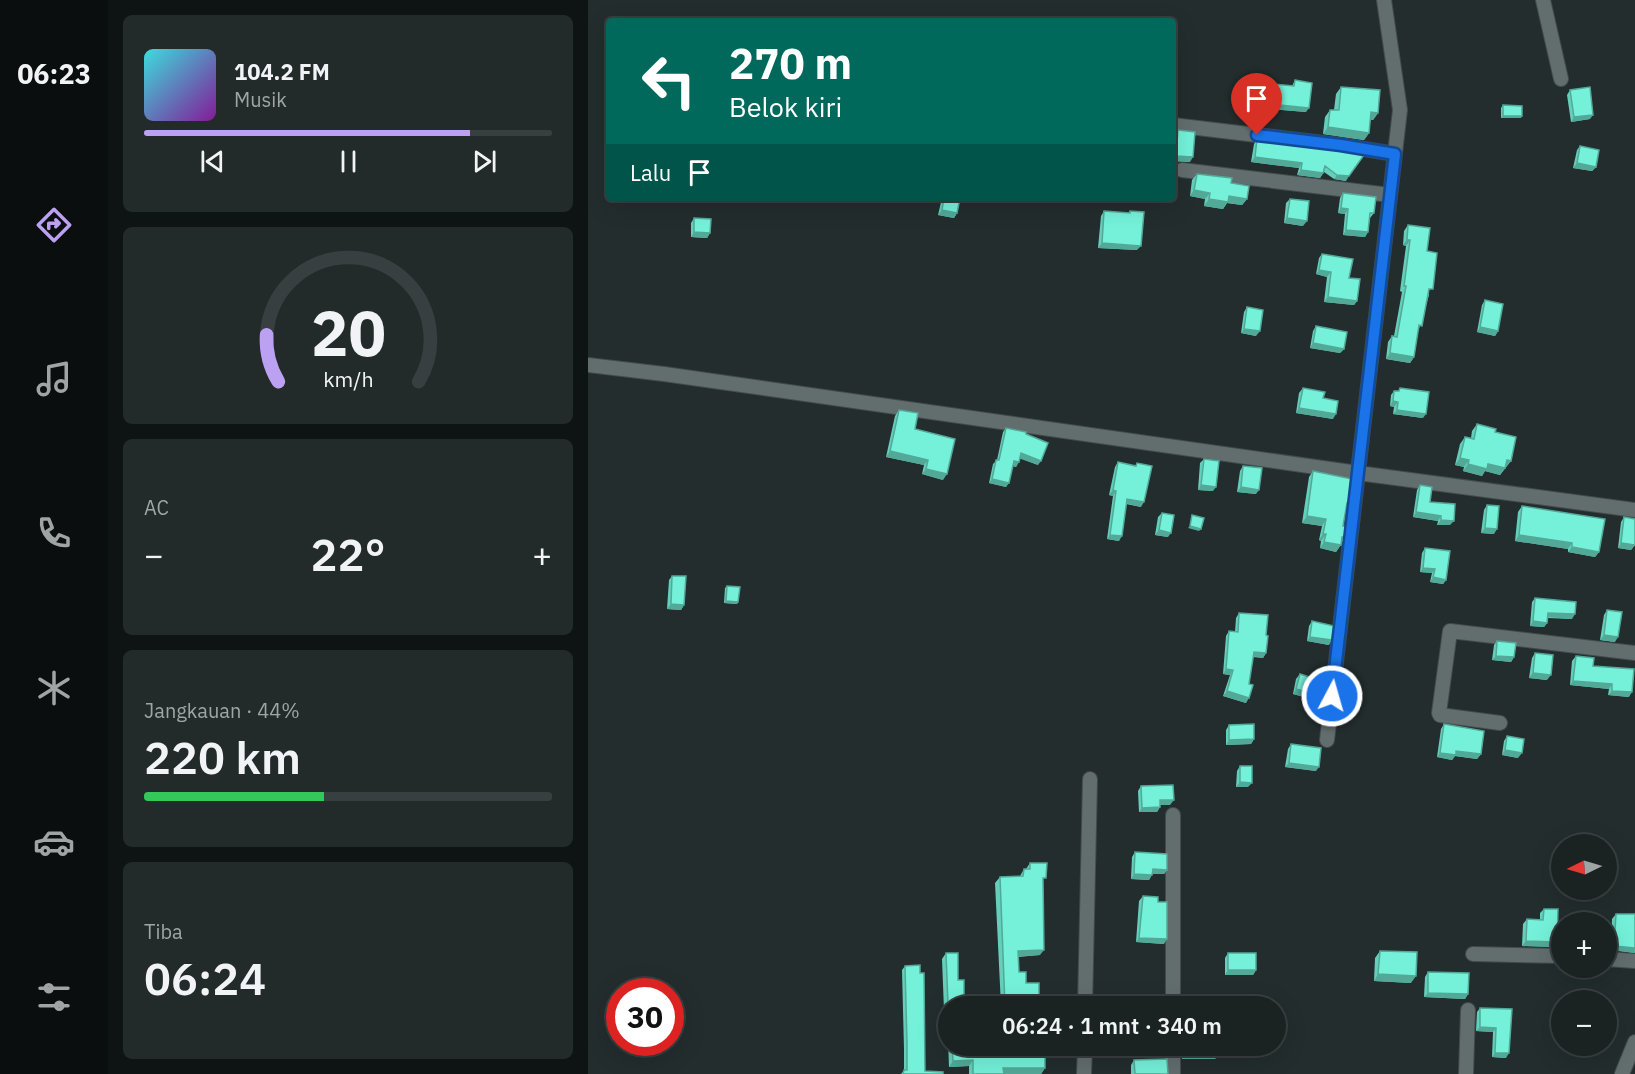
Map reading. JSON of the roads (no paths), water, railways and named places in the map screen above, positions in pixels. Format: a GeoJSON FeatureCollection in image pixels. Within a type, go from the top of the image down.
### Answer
{"type":"FeatureCollection","features":[{"type":"Feature","properties":{"kind":"street"},"geometry":{"type":"LineString","coordinates":[[1327,740],[1399,103],[1384,0]]}},
{"type":"Feature","properties":{"kind":"street"},"geometry":{"type":"LineString","coordinates":[[1543,0],[1561,79]]}},
{"type":"Feature","properties":{"kind":"street"},"geometry":{"type":"LineString","coordinates":[[1176,125],[1341,145],[1395,154]]}},
{"type":"Feature","properties":{"kind":"street"},"geometry":{"type":"LineString","coordinates":[[1182,170],[1390,195]]}},
{"type":"Feature","properties":{"kind":"street"},"geometry":{"type":"LineString","coordinates":[[588,365],[1635,510]]}},
{"type":"Feature","properties":{"kind":"street"},"geometry":{"type":"LineString","coordinates":[[1500,723],[1440,715],[1439,702],[1450,631],[1635,653]]}},
{"type":"Feature","properties":{"kind":"street"},"geometry":{"type":"LineString","coordinates":[[1085,996],[1090,779]]}},
{"type":"Feature","properties":{"kind":"street"},"geometry":{"type":"LineString","coordinates":[[1173,815],[1173,996]]}},
{"type":"Feature","properties":{"kind":"street"},"geometry":{"type":"LineString","coordinates":[[1473,954],[1551,956]]}},
{"type":"Feature","properties":{"kind":"street"},"geometry":{"type":"LineString","coordinates":[[1617,961],[1635,962]]}},
{"type":"Feature","properties":{"kind":"street"},"geometry":{"type":"LineString","coordinates":[[1466,1074],[1468,1010]]}},
{"type":"Feature","properties":{"kind":"street"},"geometry":{"type":"LineString","coordinates":[[1622,1074],[1635,1042]]}},
{"type":"Feature","properties":{"kind":"street"},"geometry":{"type":"LineString","coordinates":[[1084,1056],[1084,1074]]}},
{"type":"Feature","properties":{"kind":"street"},"geometry":{"type":"LineString","coordinates":[[1173,1056],[1173,1074]]}}]}
